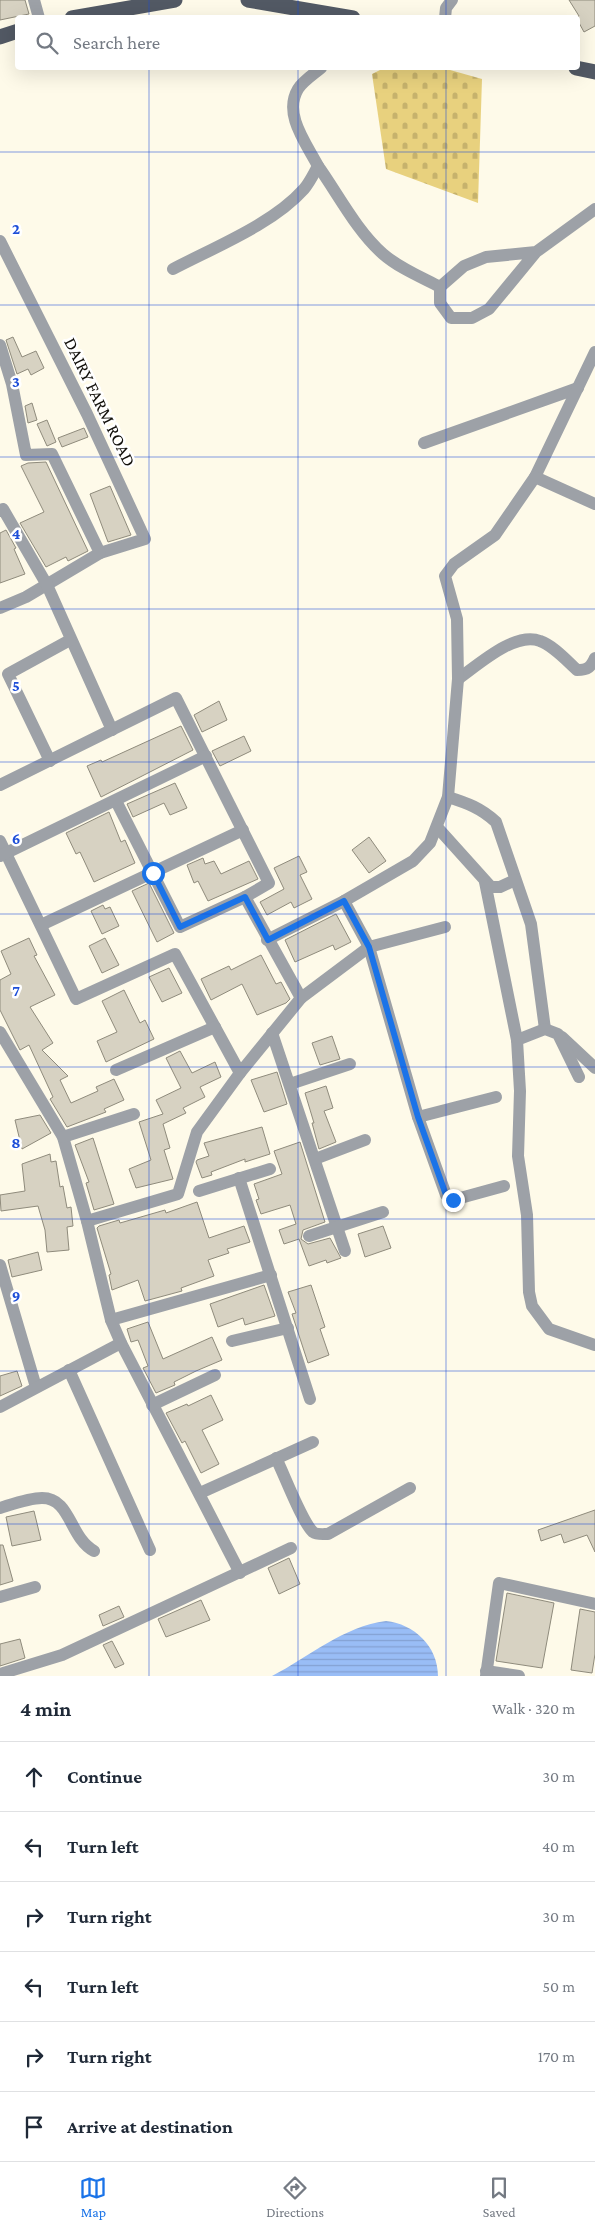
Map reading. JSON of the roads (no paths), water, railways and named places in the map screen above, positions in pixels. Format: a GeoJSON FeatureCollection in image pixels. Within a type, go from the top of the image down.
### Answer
{"type":"FeatureCollection","features":[{"type":"Feature","properties":{"kind":"main road"},"geometry":{"type":"LineString","coordinates":[[89,15],[174,0]]}},
{"type":"Feature","properties":{"kind":"main road"},"geometry":{"type":"LineString","coordinates":[[248,0],[335,15]]}},
{"type":"Feature","properties":{"kind":"main road"},"geometry":{"type":"LineString","coordinates":[[0,37],[15,32]]}},
{"type":"Feature","properties":{"kind":"main road"},"geometry":{"type":"LineString","coordinates":[[580,69],[595,72]]}},
{"type":"Feature","properties":{"kind":"street"},"geometry":{"type":"LineString","coordinates":[[34,0],[38,15]]}},
{"type":"Feature","properties":{"kind":"street"},"geometry":{"type":"LineString","coordinates":[[445,15],[446,8],[452,0]]}},
{"type":"Feature","properties":{"kind":"street"},"geometry":{"type":"LineString","coordinates":[[319,70],[299,87],[292,101],[292,115],[318,166],[366,235],[383,254],[407,270],[440,286]]}},
{"type":"Feature","properties":{"kind":"street"},"geometry":{"type":"LineString","coordinates":[[173,269],[251,228],[286,205],[305,188],[318,166]]}},
{"type":"Feature","properties":{"kind":"street"},"geometry":{"type":"LineString","coordinates":[[440,286],[440,303],[451,318],[472,318],[488,308],[536,252],[595,209]]}},
{"type":"Feature","properties":{"kind":"street","name":"DAIRY FARM ROAD"},"geometry":{"type":"LineString","coordinates":[[0,241],[87,414],[145,538],[100,553]]}},
{"type":"Feature","properties":{"kind":"street"},"geometry":{"type":"LineString","coordinates":[[440,286],[464,266],[486,258],[536,252]]}},
{"type":"Feature","properties":{"kind":"street"},"geometry":{"type":"LineString","coordinates":[[0,608],[47,585],[100,553],[52,454],[26,456],[12,384],[1,347]]}},
{"type":"Feature","properties":{"kind":"street"},"geometry":{"type":"LineString","coordinates":[[268,940],[344,901],[413,861],[430,843],[448,796],[458,679],[457,619],[445,576],[454,564],[495,535],[535,477],[595,352]]}},
{"type":"Feature","properties":{"kind":"street"},"geometry":{"type":"LineString","coordinates":[[424,443],[578,388]]}},
{"type":"Feature","properties":{"kind":"street"},"geometry":{"type":"LineString","coordinates":[[535,477],[595,504]]}},
{"type":"Feature","properties":{"kind":"street"},"geometry":{"type":"LineString","coordinates":[[0,511],[3,509],[47,585],[70,640],[112,730]]}},
{"type":"Feature","properties":{"kind":"street"},"geometry":{"type":"LineString","coordinates":[[458,679],[516,640],[531,638],[543,641],[578,670],[584,670],[591,666],[595,658]]}},
{"type":"Feature","properties":{"kind":"street"},"geometry":{"type":"LineString","coordinates":[[50,761],[8,674],[70,640]]}},
{"type":"Feature","properties":{"kind":"street"},"geometry":{"type":"LineString","coordinates":[[0,785],[176,698],[269,882],[245,897],[180,927],[116,801]]}},
{"type":"Feature","properties":{"kind":"street"},"geometry":{"type":"LineString","coordinates":[[206,756],[116,801],[2,850],[41,925],[76,999],[175,954],[240,1073]]}},
{"type":"Feature","properties":{"kind":"street"},"geometry":{"type":"LineString","coordinates":[[448,796],[473,804],[496,822],[531,924],[545,1029]]}},
{"type":"Feature","properties":{"kind":"street"},"geometry":{"type":"LineString","coordinates":[[437,827],[484,882],[491,887],[500,887],[516,880]]}},
{"type":"Feature","properties":{"kind":"street"},"geometry":{"type":"LineString","coordinates":[[41,925],[243,830]]}},
{"type":"Feature","properties":{"kind":"street"},"geometry":{"type":"LineString","coordinates":[[484,882],[517,1040],[520,1091],[518,1156],[527,1215],[529,1292],[532,1306],[549,1329],[595,1345]]}},
{"type":"Feature","properties":{"kind":"street"},"geometry":{"type":"LineString","coordinates":[[245,897],[301,998]]}},
{"type":"Feature","properties":{"kind":"street"},"geometry":{"type":"LineString","coordinates":[[344,901],[369,947],[418,1117],[446,1195],[453,1200],[504,1186]]}},
{"type":"Feature","properties":{"kind":"street"},"geometry":{"type":"LineString","coordinates":[[87,1221],[178,1194],[197,1132],[240,1073],[301,998],[369,947],[445,927]]}},
{"type":"Feature","properties":{"kind":"street"},"geometry":{"type":"LineString","coordinates":[[116,1070],[215,1028]]}},
{"type":"Feature","properties":{"kind":"street"},"geometry":{"type":"LineString","coordinates":[[517,1040],[545,1029],[558,1034],[595,1068]]}},
{"type":"Feature","properties":{"kind":"street"},"geometry":{"type":"LineString","coordinates":[[0,1032],[63,1137],[87,1221],[111,1320],[121,1343],[240,1573]]}},
{"type":"Feature","properties":{"kind":"street"},"geometry":{"type":"LineString","coordinates":[[272,1033],[345,1251]]}},
{"type":"Feature","properties":{"kind":"street"},"geometry":{"type":"LineString","coordinates":[[558,1034],[579,1077]]}},
{"type":"Feature","properties":{"kind":"street"},"geometry":{"type":"LineString","coordinates":[[290,1084],[350,1064]]}},
{"type":"Feature","properties":{"kind":"street"},"geometry":{"type":"LineString","coordinates":[[418,1117],[496,1097]]}},
{"type":"Feature","properties":{"kind":"street"},"geometry":{"type":"LineString","coordinates":[[63,1137],[134,1114]]}},
{"type":"Feature","properties":{"kind":"street"},"geometry":{"type":"LineString","coordinates":[[314,1159],[365,1140]]}},
{"type":"Feature","properties":{"kind":"street"},"geometry":{"type":"LineString","coordinates":[[199,1190],[270,1169]]}},
{"type":"Feature","properties":{"kind":"street"},"geometry":{"type":"LineString","coordinates":[[239,1178],[310,1399]]}},
{"type":"Feature","properties":{"kind":"street"},"geometry":{"type":"LineString","coordinates":[[309,1236],[383,1212]]}},
{"type":"Feature","properties":{"kind":"street"},"geometry":{"type":"LineString","coordinates":[[0,1265],[36,1387]]}},
{"type":"Feature","properties":{"kind":"street"},"geometry":{"type":"LineString","coordinates":[[111,1320],[271,1275]]}},
{"type":"Feature","properties":{"kind":"street"},"geometry":{"type":"LineString","coordinates":[[232,1341],[288,1328]]}},
{"type":"Feature","properties":{"kind":"street"},"geometry":{"type":"LineString","coordinates":[[0,1407],[121,1343]]}},
{"type":"Feature","properties":{"kind":"street"},"geometry":{"type":"LineString","coordinates":[[69,1370],[150,1550]]}},
{"type":"Feature","properties":{"kind":"street"},"geometry":{"type":"LineString","coordinates":[[152,1405],[215,1375]]}},
{"type":"Feature","properties":{"kind":"street"},"geometry":{"type":"LineString","coordinates":[[200,1494],[313,1442]]}},
{"type":"Feature","properties":{"kind":"street"},"geometry":{"type":"LineString","coordinates":[[276,1458],[306,1521],[313,1532],[320,1534],[328,1534],[410,1488]]}},
{"type":"Feature","properties":{"kind":"street"},"geometry":{"type":"LineString","coordinates":[[0,1508],[41,1498],[53,1499],[60,1503],[80,1540],[94,1551]]}},
{"type":"Feature","properties":{"kind":"street"},"geometry":{"type":"LineString","coordinates":[[0,1674],[62,1655],[291,1548]]}},
{"type":"Feature","properties":{"kind":"street"},"geometry":{"type":"LineString","coordinates":[[518,1676],[486,1674],[499,1583],[595,1604]]}},
{"type":"Feature","properties":{"kind":"street"},"geometry":{"type":"LineString","coordinates":[[0,1597],[35,1586]]}},
{"type":"Feature","properties":{"kind":"water"},"geometry":{"type":"Polygon","coordinates":[[[386,1621],[406,1627],[422,1638],[434,1655],[438,1676],[272,1676],[341,1636],[371,1624],[386,1621]]]}}]}
